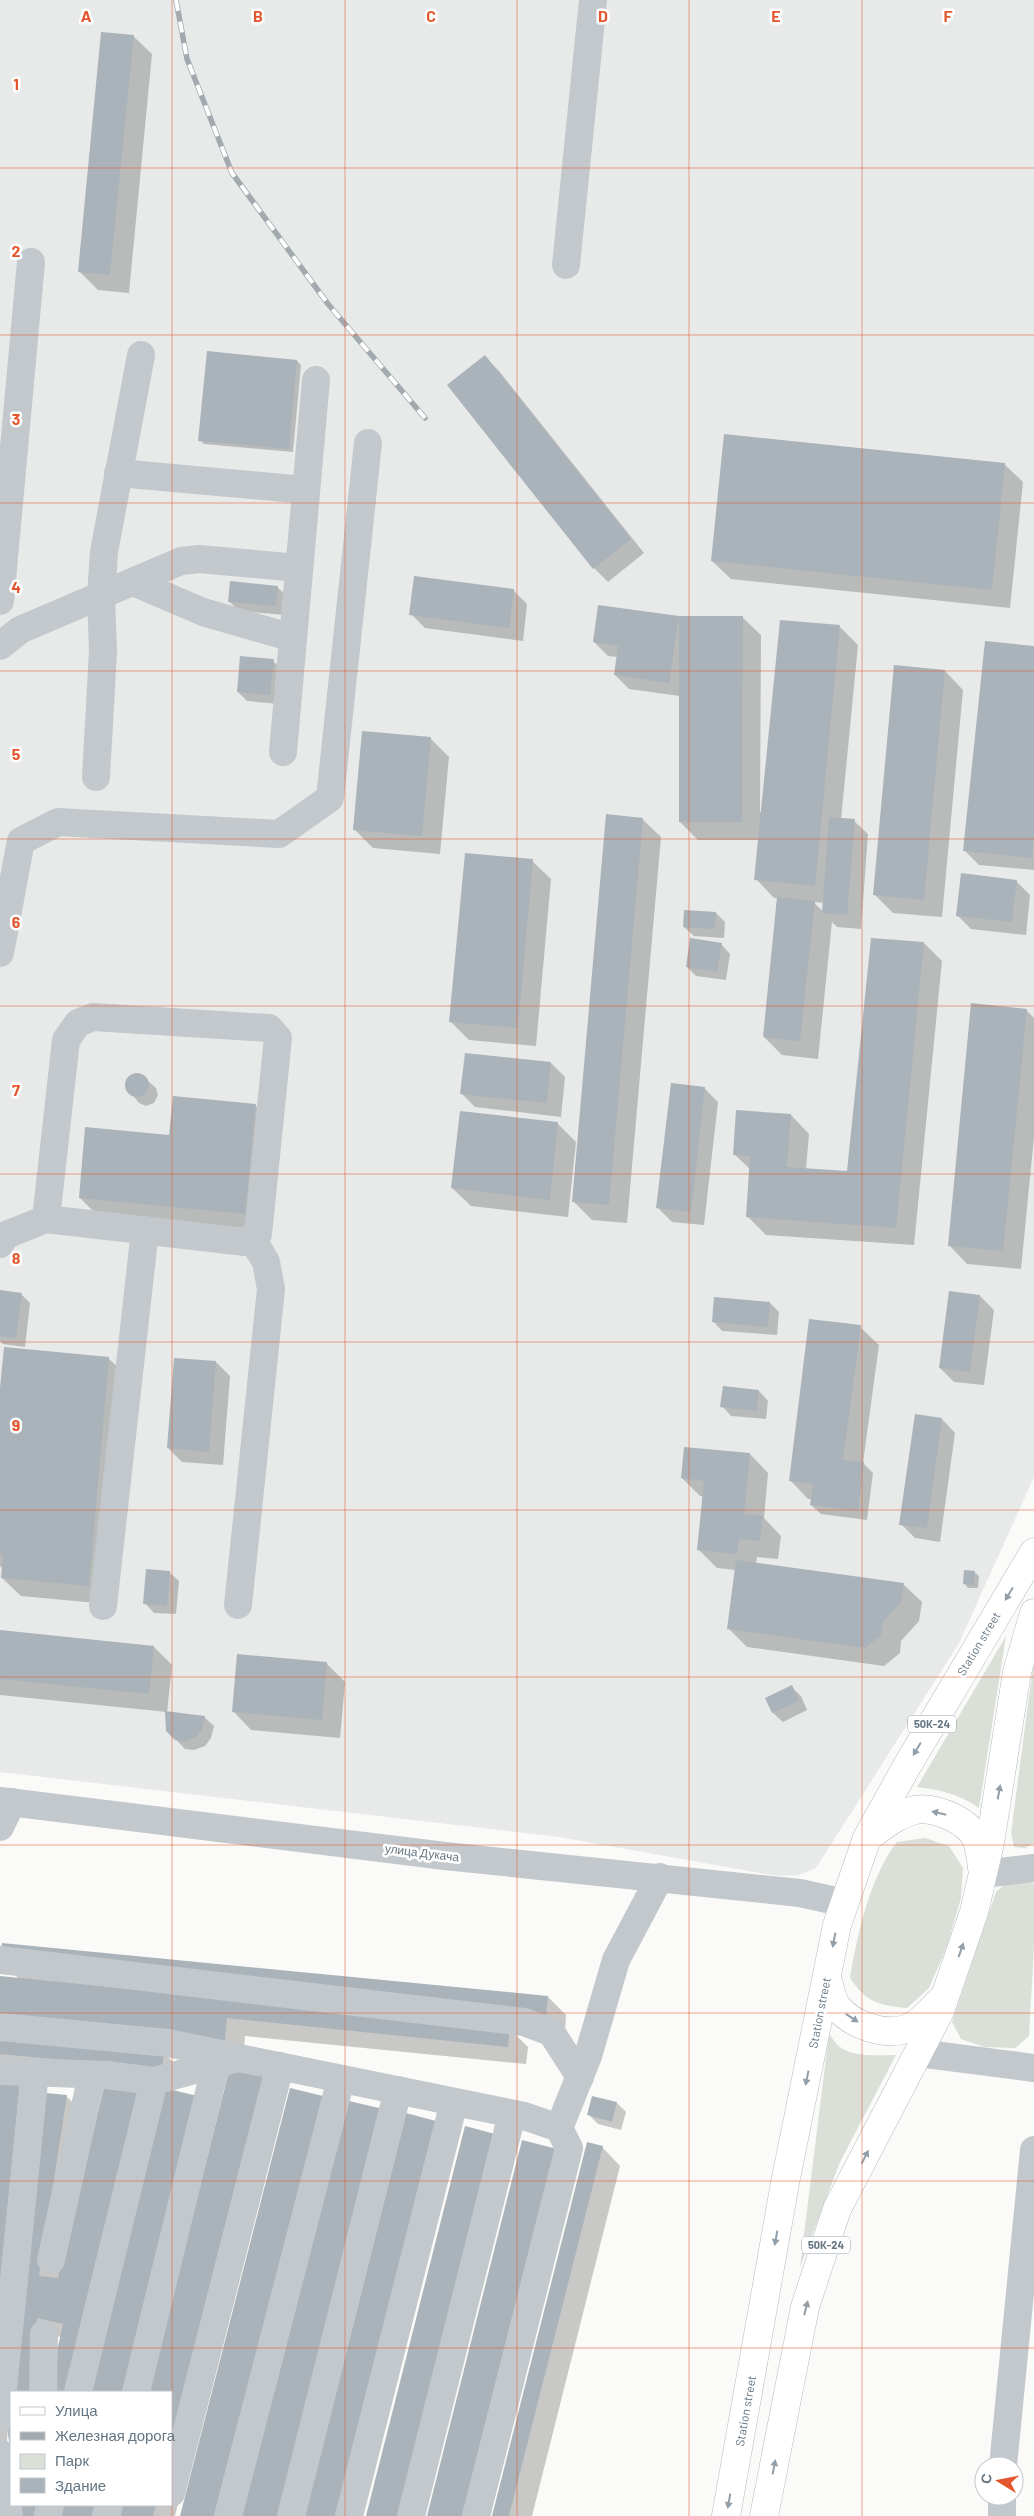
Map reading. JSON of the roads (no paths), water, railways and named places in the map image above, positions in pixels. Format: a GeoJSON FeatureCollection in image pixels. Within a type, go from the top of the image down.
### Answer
{"type":"FeatureCollection","features":[{"type":"Feature","properties":{"kind":"main road","name":"Station street"},"geometry":{"type":"LineString","coordinates":[[726,2516],[785,2183],[837,1925],[867,1838],[906,1766],[1034,1552]]}},
{"type":"Feature","properties":{"kind":"main road","name":"50К-24"},"geometry":{"type":"LineString","coordinates":[[764,2516],[805,2307],[834,2218],[945,1996],[974,1912],[990,1843],[1017,1672],[1034,1613]]}},
{"type":"Feature","properties":{"kind":"main road"},"geometry":{"type":"LineString","coordinates":[[867,1838],[894,1818],[916,1809],[943,1813],[966,1824],[977,1839],[983,1874]]}},
{"type":"Feature","properties":{"kind":"main road"},"geometry":{"type":"LineString","coordinates":[[827,1979],[837,2006],[854,2021],[884,2032],[906,2029],[922,2019],[945,1996]]}},
{"type":"Feature","properties":{"kind":"street"},"geometry":{"type":"LineString","coordinates":[[566,265],[593,0]]}},
{"type":"Feature","properties":{"kind":"street"},"geometry":{"type":"LineString","coordinates":[[0,601],[31,262]]}},
{"type":"Feature","properties":{"kind":"street"},"geometry":{"type":"LineString","coordinates":[[96,777],[103,651],[101,596],[104,552],[141,355]]}},
{"type":"Feature","properties":{"kind":"street"},"geometry":{"type":"LineString","coordinates":[[283,752],[316,380]]}},
{"type":"Feature","properties":{"kind":"street"},"geometry":{"type":"LineString","coordinates":[[0,953],[21,841],[58,822],[279,834],[330,798],[368,443]]}},
{"type":"Feature","properties":{"kind":"street"},"geometry":{"type":"LineString","coordinates":[[118,473],[306,490]]}},
{"type":"Feature","properties":{"kind":"street"},"geometry":{"type":"LineString","coordinates":[[0,646],[20,630],[170,565],[190,560],[299,568]]}},
{"type":"Feature","properties":{"kind":"street"},"geometry":{"type":"LineString","coordinates":[[133,582],[208,614],[293,638]]}},
{"type":"Feature","properties":{"kind":"street"},"geometry":{"type":"LineString","coordinates":[[0,1244],[6,1235],[46,1219],[245,1242],[258,1234],[278,1038],[268,1028],[93,1016],[78,1023],[66,1040],[46,1219]]}},
{"type":"Feature","properties":{"kind":"street"},"geometry":{"type":"LineString","coordinates":[[103,1606],[145,1230]]}},
{"type":"Feature","properties":{"kind":"street"},"geometry":{"type":"LineString","coordinates":[[238,1605],[270,1289],[266,1262],[252,1237]]}},
{"type":"Feature","properties":{"kind":"street"},"geometry":{"type":"LineString","coordinates":[[0,1827],[6,1802]]}},
{"type":"Feature","properties":{"kind":"street","name":"улица Дукача"},"geometry":{"type":"LineString","coordinates":[[6,1802],[445,1856],[800,1893],[845,1903]]}},
{"type":"Feature","properties":{"kind":"street"},"geometry":{"type":"LineString","coordinates":[[983,1874],[1034,1868]]}},
{"type":"Feature","properties":{"kind":"street"},"geometry":{"type":"LineString","coordinates":[[559,2128],[580,2077],[616,1960],[660,1877]]}},
{"type":"Feature","properties":{"kind":"street"},"geometry":{"type":"LineString","coordinates":[[0,1960],[524,2022],[550,2032],[580,2077]]}},
{"type":"Feature","properties":{"kind":"street"},"geometry":{"type":"LineString","coordinates":[[0,2027],[168,2044],[228,2061],[280,2066],[512,2114],[559,2128],[569,2148],[476,2516]]}},
{"type":"Feature","properties":{"kind":"street"},"geometry":{"type":"LineString","coordinates":[[918,2053],[1034,2068]]}},
{"type":"Feature","properties":{"kind":"street"},"geometry":{"type":"LineString","coordinates":[[0,2071],[92,2075],[154,2081],[228,2061]]}},
{"type":"Feature","properties":{"kind":"street"},"geometry":{"type":"LineString","coordinates":[[136,2391],[228,2061]]}},
{"type":"Feature","properties":{"kind":"street"},"geometry":{"type":"LineString","coordinates":[[172,2489],[280,2066]]}},
{"type":"Feature","properties":{"kind":"street"},"geometry":{"type":"LineString","coordinates":[[0,2418],[35,2072]]}},
{"type":"Feature","properties":{"kind":"street"},"geometry":{"type":"LineString","coordinates":[[51,2260],[92,2075]]}},
{"type":"Feature","properties":{"kind":"street"},"geometry":{"type":"LineString","coordinates":[[228,2516],[341,2079]]}},
{"type":"Feature","properties":{"kind":"street"},"geometry":{"type":"LineString","coordinates":[[78,2391],[154,2081]]}},
{"type":"Feature","properties":{"kind":"street"},"geometry":{"type":"LineString","coordinates":[[291,2516],[398,2090]]}},
{"type":"Feature","properties":{"kind":"street"},"geometry":{"type":"LineString","coordinates":[[350,2516],[454,2102]]}},
{"type":"Feature","properties":{"kind":"street"},"geometry":{"type":"LineString","coordinates":[[410,2516],[512,2114]]}},
{"type":"Feature","properties":{"kind":"street"},"geometry":{"type":"LineString","coordinates":[[1004,2456],[1034,2150]]}},
{"type":"Feature","properties":{"kind":"street"},"geometry":{"type":"LineString","coordinates":[[43,2391],[44,2334]]}},
{"type":"Feature","properties":{"kind":"street"},"geometry":{"type":"LineString","coordinates":[[0,2453],[9,2516]]}},
{"type":"Feature","properties":{"kind":"railway"},"geometry":{"type":"LineString","coordinates":[[176,0],[187,59],[232,173],[328,304],[425,418]]}}]}
